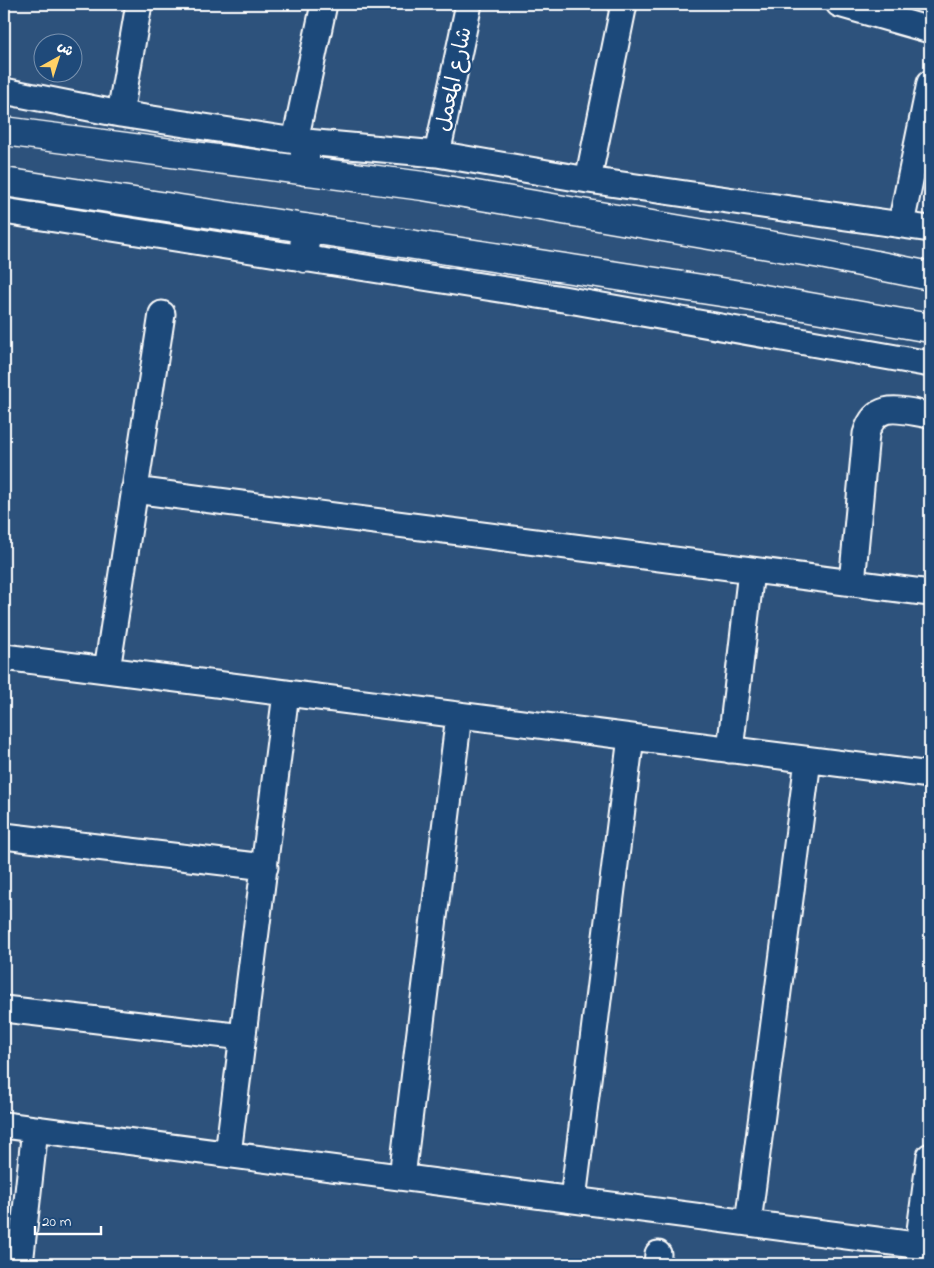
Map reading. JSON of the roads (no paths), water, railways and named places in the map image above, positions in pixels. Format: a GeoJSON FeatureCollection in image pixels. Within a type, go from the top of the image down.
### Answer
{"type":"FeatureCollection","features":[{"type":"Feature","properties":{"kind":"street"},"geometry":{"type":"LineString","coordinates":[[120,114],[139,4]]}},
{"type":"Feature","properties":{"kind":"street"},"geometry":{"type":"LineString","coordinates":[[305,171],[300,141],[324,4]]}},
{"type":"Feature","properties":{"kind":"street","name":"شارع المعمل"},"geometry":{"type":"LineString","coordinates":[[437,154],[469,4]]}},
{"type":"Feature","properties":{"kind":"street"},"geometry":{"type":"LineString","coordinates":[[588,180],[624,4]]}},
{"type":"Feature","properties":{"kind":"street"},"geometry":{"type":"LineString","coordinates":[[839,4],[930,30]]}},
{"type":"Feature","properties":{"kind":"street"},"geometry":{"type":"LineString","coordinates":[[901,224],[930,83]]}},
{"type":"Feature","properties":{"kind":"street"},"geometry":{"type":"LineString","coordinates":[[4,91],[120,114],[300,141],[437,154],[588,180],[930,229]]}},
{"type":"Feature","properties":{"kind":"street"},"geometry":{"type":"LineString","coordinates":[[4,131],[442,190],[821,254],[930,276]]}},
{"type":"Feature","properties":{"kind":"street"},"geometry":{"type":"LineString","coordinates":[[4,182],[741,295],[930,328]]}},
{"type":"Feature","properties":{"kind":"street"},"geometry":{"type":"LineString","coordinates":[[4,211],[563,299],[930,364]]}},
{"type":"Feature","properties":{"kind":"street"},"geometry":{"type":"LineString","coordinates":[[304,258],[305,228]]}},
{"type":"Feature","properties":{"kind":"street"},"geometry":{"type":"LineString","coordinates":[[107,670],[162,314]]}},
{"type":"Feature","properties":{"kind":"street"},"geometry":{"type":"LineString","coordinates":[[852,583],[866,434],[869,423],[875,415],[886,410],[930,415]]}},
{"type":"Feature","properties":{"kind":"street"},"geometry":{"type":"LineString","coordinates":[[134,490],[930,593]]}},
{"type":"Feature","properties":{"kind":"street"},"geometry":{"type":"LineString","coordinates":[[730,750],[751,571]]}},
{"type":"Feature","properties":{"kind":"street"},"geometry":{"type":"LineString","coordinates":[[4,657],[930,776]]}},
{"type":"Feature","properties":{"kind":"street"},"geometry":{"type":"LineString","coordinates":[[228,1154],[286,693]]}},
{"type":"Feature","properties":{"kind":"street"},"geometry":{"type":"LineString","coordinates":[[402,1177],[459,715]]}},
{"type":"Feature","properties":{"kind":"street"},"geometry":{"type":"LineString","coordinates":[[573,1200],[631,737]]}},
{"type":"Feature","properties":{"kind":"street"},"geometry":{"type":"LineString","coordinates":[[748,1223],[808,760]]}},
{"type":"Feature","properties":{"kind":"street"},"geometry":{"type":"LineString","coordinates":[[4,836],[265,866]]}},
{"type":"Feature","properties":{"kind":"street"},"geometry":{"type":"LineString","coordinates":[[4,1009],[243,1037]]}},
{"type":"Feature","properties":{"kind":"street"},"geometry":{"type":"LineString","coordinates":[[4,1125],[924,1246],[930,1156]]}},
{"type":"Feature","properties":{"kind":"street"},"geometry":{"type":"LineString","coordinates":[[20,1264],[35,1129]]}}]}
